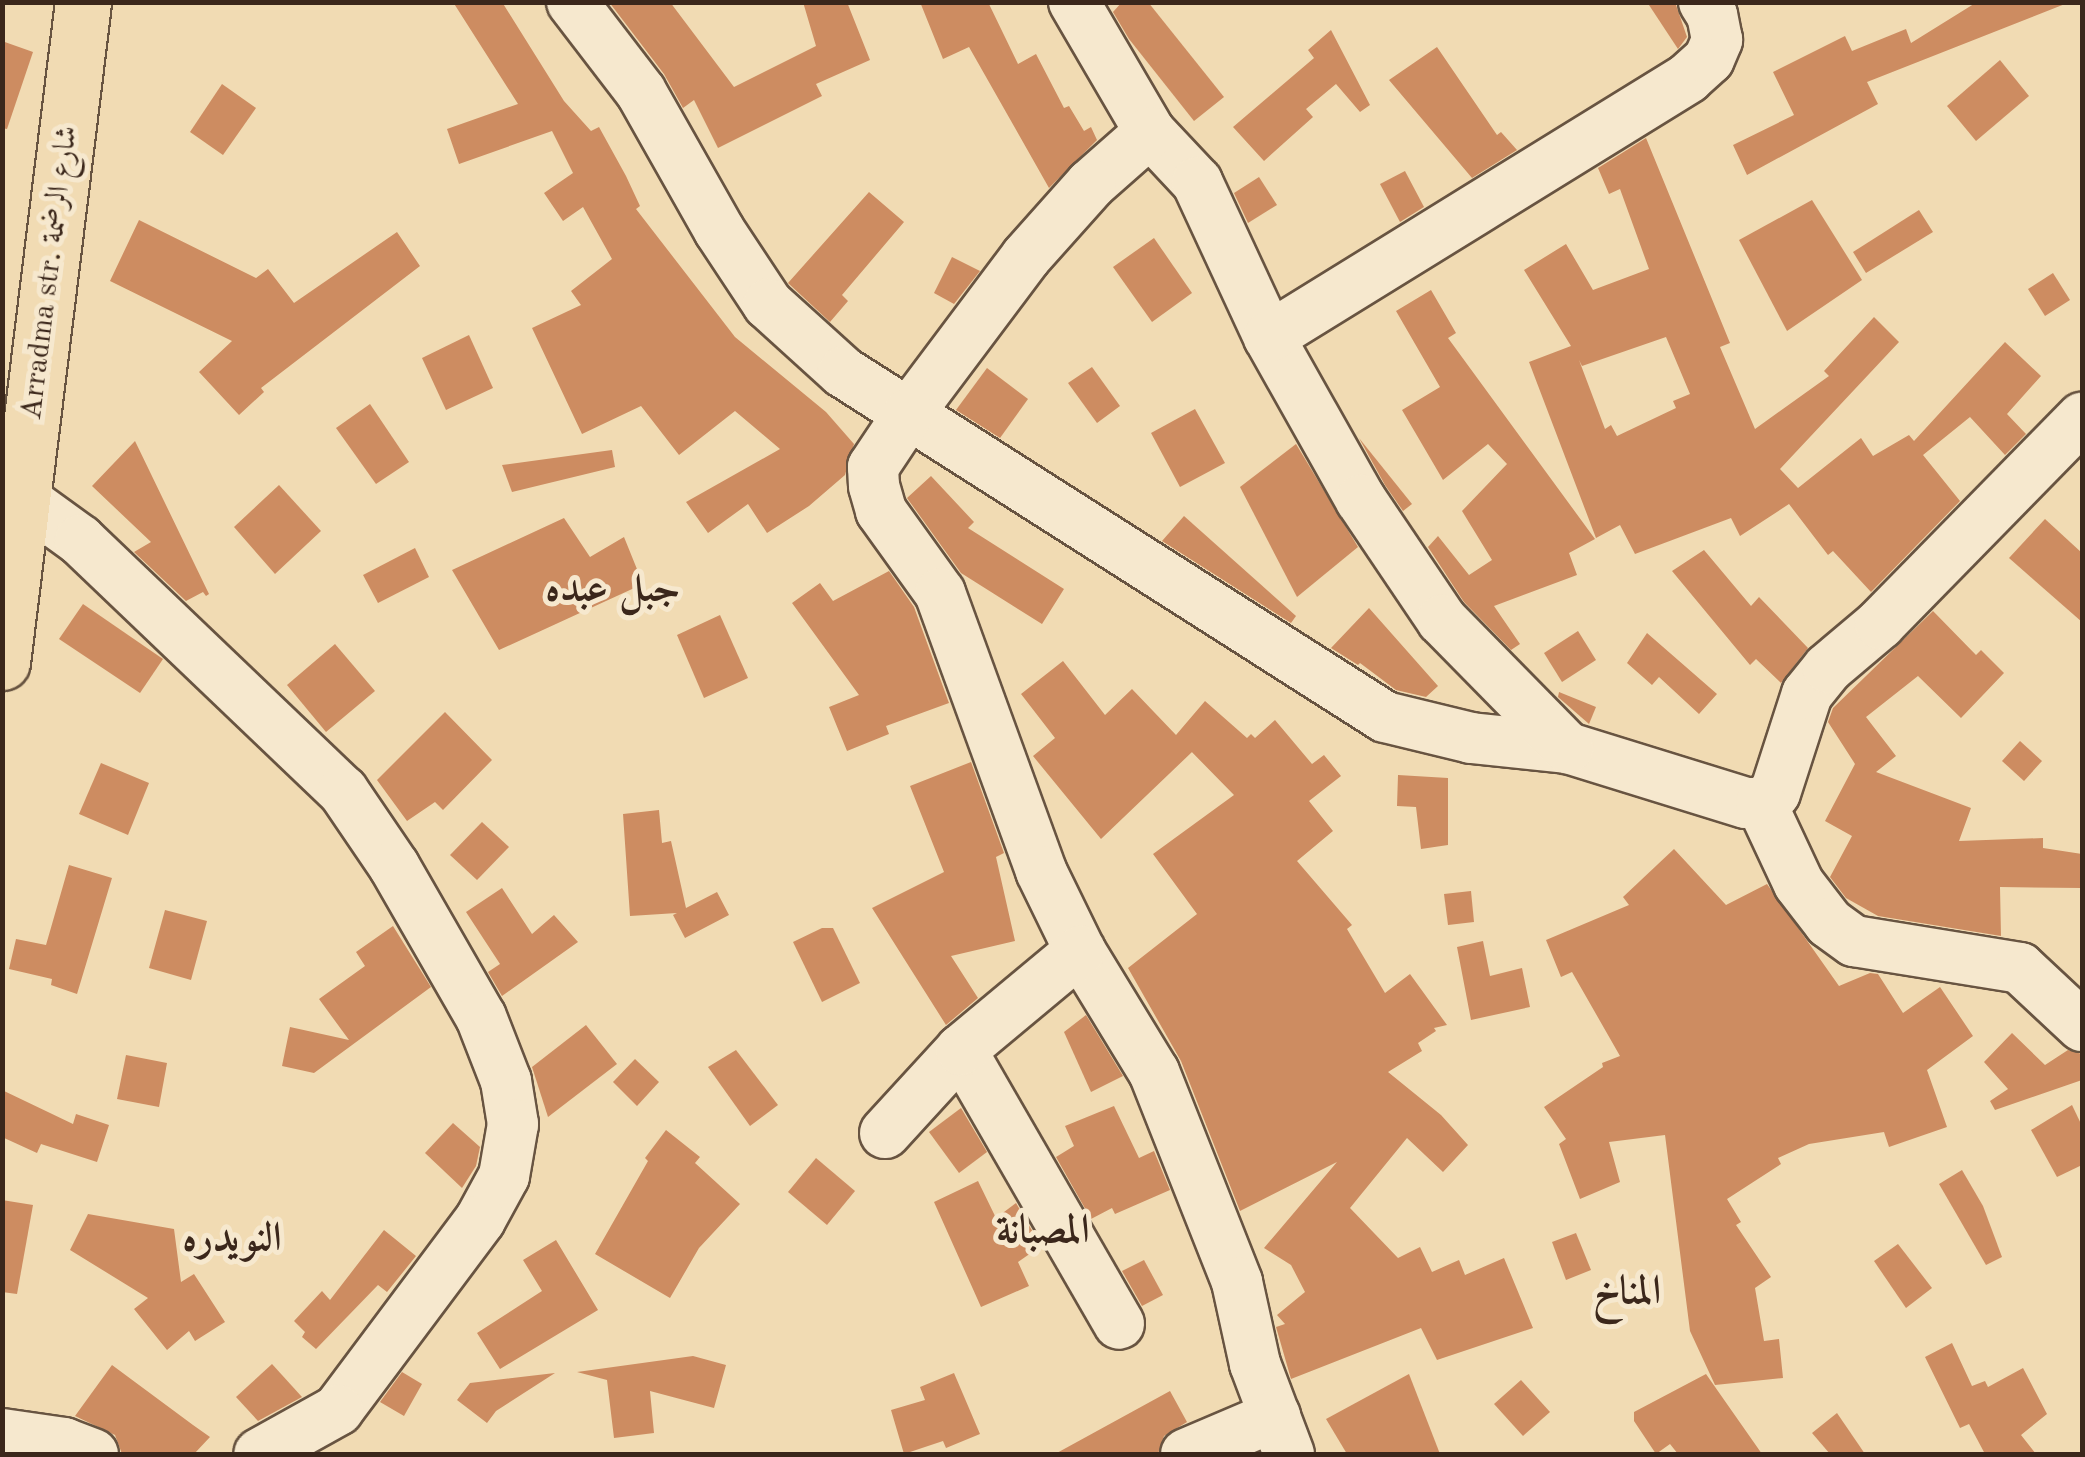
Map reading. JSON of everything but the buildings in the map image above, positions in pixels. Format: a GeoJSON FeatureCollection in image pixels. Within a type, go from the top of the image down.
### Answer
{"type":"FeatureCollection","features":[{"type":"Feature","properties":{"kind":"main road","name":"Arradma str. شارع الرضمة"},"geometry":{"type":"LineString","coordinates":[[2,662],[12,493],[83,2]]}},
{"type":"Feature","properties":{"kind":"street"},"geometry":{"type":"LineString","coordinates":[[572,2],[641,92],[719,230],[768,304],[842,372],[1386,717],[1471,738],[1568,748],[1746,803],[1761,803],[1774,794],[1802,705],[1828,668],[1880,624],[2082,418]]}},
{"type":"Feature","properties":{"kind":"street"},"geometry":{"type":"LineString","coordinates":[[1074,2],[1150,132],[1198,182],[1268,337],[1362,500],[1442,620],[1568,748]]}},
{"type":"Feature","properties":{"kind":"street"},"geometry":{"type":"LineString","coordinates":[[1268,337],[1688,78],[1709,59],[1717,40],[1712,15],[1704,2]]}},
{"type":"Feature","properties":{"kind":"street"},"geometry":{"type":"LineString","coordinates":[[1150,132],[1091,184],[1026,257],[909,413],[874,468],[881,510],[940,593],[1041,871],[1080,951],[1154,1072],[1238,1282],[1255,1364],[1282,1436],[1186,1454]]}},
{"type":"Feature","properties":{"kind":"street"},"geometry":{"type":"LineString","coordinates":[[12,493],[80,540],[343,791],[394,866],[481,1017],[506,1080],[514,1124],[504,1176],[480,1220],[338,1410],[259,1454]]}},
{"type":"Feature","properties":{"kind":"street"},"geometry":{"type":"LineString","coordinates":[[1761,803],[1798,884],[1829,924],[1854,941],[2020,968],[2082,1026]]}},
{"type":"Feature","properties":{"kind":"street"},"geometry":{"type":"LineString","coordinates":[[884,1133],[961,1050],[1080,951]]}},
{"type":"Feature","properties":{"kind":"street"},"geometry":{"type":"LineString","coordinates":[[961,1050],[1119,1324]]}},
{"type":"Feature","properties":{"kind":"street"},"geometry":{"type":"LineString","coordinates":[[2,1434],[64,1444],[93,1454]]}},
{"type":"Feature","properties":{"kind":"district","name":"جبل عبده"},"geometry":{"type":"Point","coordinates":[613,590]}},
{"type":"Feature","properties":{"kind":"district","name":"المصبانة"},"geometry":{"type":"Point","coordinates":[1043,1232]}},
{"type":"Feature","properties":{"kind":"district","name":"النويدره"},"geometry":{"type":"Point","coordinates":[232,1240]}},
{"type":"Feature","properties":{"kind":"district","name":"المناخ"},"geometry":{"type":"Point","coordinates":[1627,1293]}}]}
